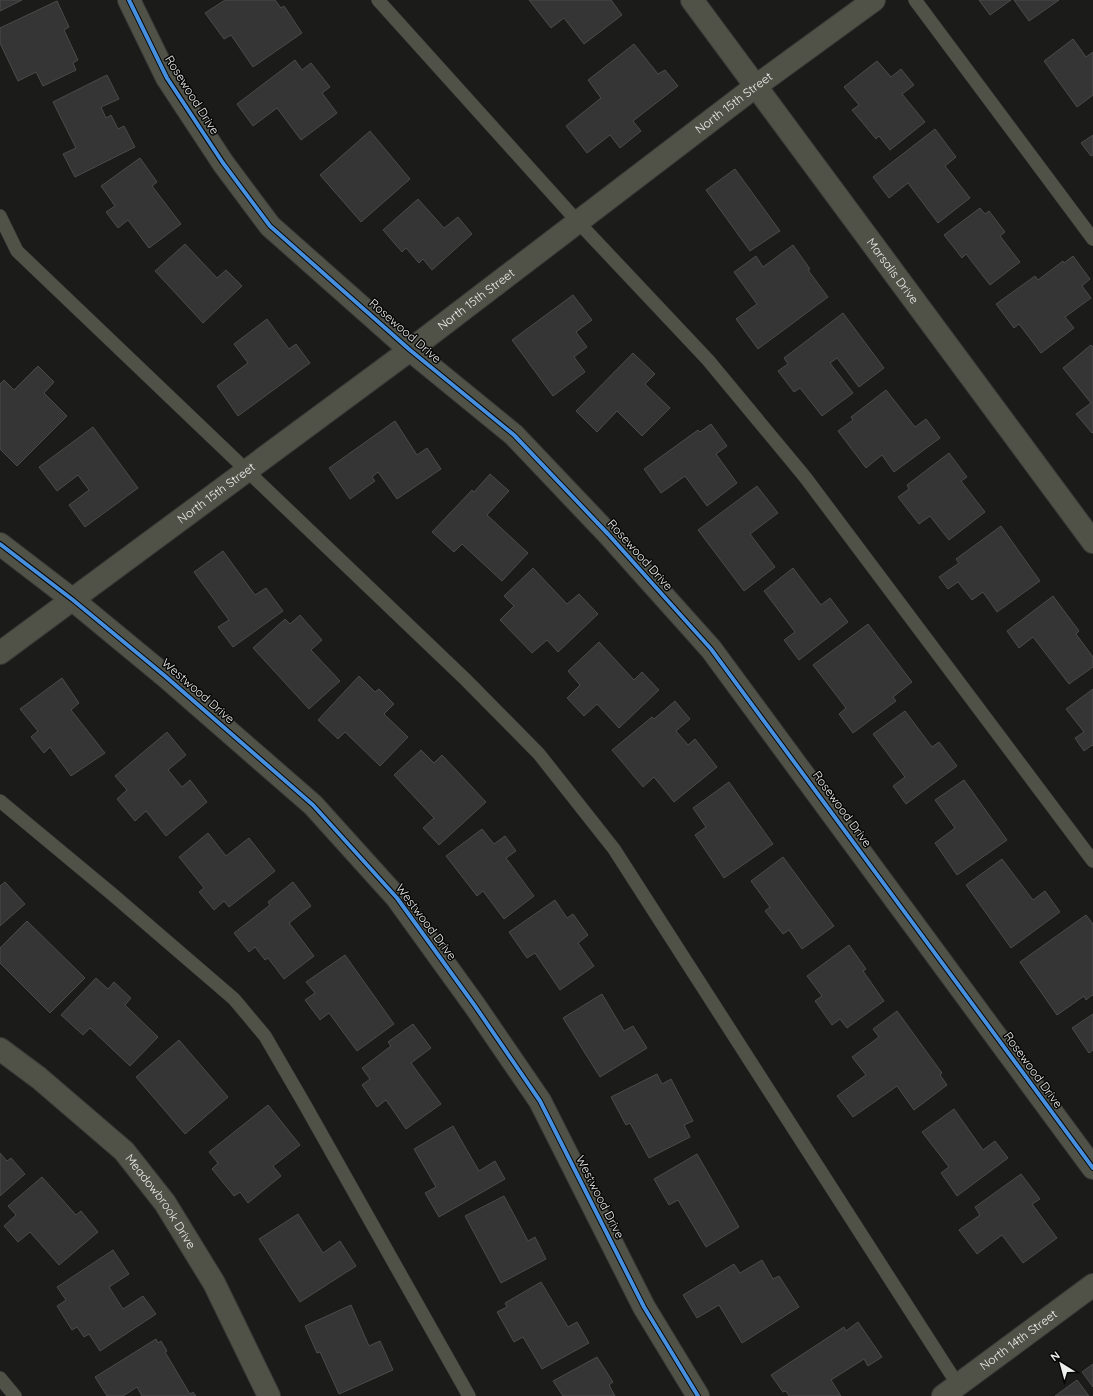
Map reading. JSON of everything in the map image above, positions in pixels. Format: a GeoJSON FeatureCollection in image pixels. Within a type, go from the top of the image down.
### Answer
{"type":"FeatureCollection","features":[{"type":"Feature","properties":{"kind":"street","name":"Rosewood Drive"},"geometry":{"type":"LineString","coordinates":[[129,0],[167,78],[223,163],[270,226],[410,350],[514,435],[608,534],[712,649],[1093,1168]]}},
{"type":"Feature","properties":{"kind":"street","name":"Marsalis Drive"},"geometry":{"type":"LineString","coordinates":[[692,0],[1093,542]]}},
{"type":"Feature","properties":{"kind":"street","name":"North 15th Street"},"geometry":{"type":"LineString","coordinates":[[0,653],[410,350],[756,86],[874,0]]}},
{"type":"Feature","properties":{"kind":"street","name":"Westwood Drive"},"geometry":{"type":"LineString","coordinates":[[0,544],[72,600],[165,676],[313,805],[397,898],[475,1006],[540,1101],[644,1307],[698,1396]]}},
{"type":"Feature","properties":{"kind":"street","name":"Meadowbrook Drive"},"geometry":{"type":"LineString","coordinates":[[0,1048],[39,1078],[124,1151],[165,1203],[214,1283],[269,1396]]}},
{"type":"Feature","properties":{"kind":"street","name":"North 14th Street"},"geometry":{"type":"LineString","coordinates":[[950,1391],[1093,1284]]}},
{"type":"Feature","properties":{"kind":"lane"},"geometry":{"type":"LineString","coordinates":[[378,0],[578,222],[708,360],[805,477],[1093,861]]}},
{"type":"Feature","properties":{"kind":"lane"},"geometry":{"type":"LineString","coordinates":[[915,0],[1093,239]]}},
{"type":"Feature","properties":{"kind":"lane"},"geometry":{"type":"LineString","coordinates":[[0,216],[17,251],[465,679],[539,754],[614,849],[950,1391]]}},
{"type":"Feature","properties":{"kind":"lane"},"geometry":{"type":"LineString","coordinates":[[0,801],[112,894],[234,999],[264,1036],[305,1105],[469,1396]]}},
{"type":"Feature","properties":{"kind":"lane"},"geometry":{"type":"LineString","coordinates":[[0,1378],[15,1396]]}},
{"type":"Feature","properties":{"kind":"building"},"geometry":{"type":"Polygon","coordinates":[[[0,0],[22,0],[0,11],[0,0]]]}},
{"type":"Feature","properties":{"kind":"building"},"geometry":{"type":"Polygon","coordinates":[[[225,0],[275,0],[281,8],[284,6],[302,33],[253,67],[231,35],[224,39],[205,13],[225,0]]]}},
{"type":"Feature","properties":{"kind":"building"},"geometry":{"type":"Polygon","coordinates":[[[529,0],[611,0],[622,15],[584,44],[564,18],[551,28],[529,0]]]}},
{"type":"Feature","properties":{"kind":"building"},"geometry":{"type":"Polygon","coordinates":[[[979,0],[1011,0],[990,15],[979,0]]]}},
{"type":"Feature","properties":{"kind":"building"},"geometry":{"type":"Polygon","coordinates":[[[1014,0],[1059,0],[1029,21],[1014,0]]]}},
{"type":"Feature","properties":{"kind":"building"},"geometry":{"type":"Polygon","coordinates":[[[57,1],[69,27],[64,30],[78,60],[73,63],[76,70],[43,86],[36,72],[18,81],[0,43],[0,28],[57,1]]]}},
{"type":"Feature","properties":{"kind":"building"},"geometry":{"type":"Polygon","coordinates":[[[1073,39],[1086,57],[1093,52],[1093,95],[1077,107],[1044,61],[1073,39]]]}},
{"type":"Feature","properties":{"kind":"building"},"geometry":{"type":"Polygon","coordinates":[[[634,44],[658,74],[665,70],[678,86],[633,121],[641,131],[620,148],[610,135],[587,153],[566,126],[601,98],[588,80],[634,44]]]}},
{"type":"Feature","properties":{"kind":"building"},"geometry":{"type":"Polygon","coordinates":[[[295,60],[302,70],[311,63],[330,87],[322,93],[337,113],[301,140],[277,108],[253,126],[237,104],[295,60]]]}},
{"type":"Feature","properties":{"kind":"building"},"geometry":{"type":"Polygon","coordinates":[[[877,61],[891,77],[901,69],[914,85],[902,94],[925,122],[890,150],[879,136],[876,139],[852,110],[859,105],[844,87],[877,61]]]}},
{"type":"Feature","properties":{"kind":"building"},"geometry":{"type":"Polygon","coordinates":[[[107,75],[119,99],[101,107],[106,118],[111,115],[118,129],[124,126],[135,147],[75,177],[63,154],[76,148],[53,102],[107,75]]]}},
{"type":"Feature","properties":{"kind":"building"},"geometry":{"type":"Polygon","coordinates":[[[935,129],[956,157],[945,166],[970,198],[938,223],[908,183],[889,198],[873,177],[935,129]]]}},
{"type":"Feature","properties":{"kind":"building"},"geometry":{"type":"Polygon","coordinates":[[[370,131],[410,179],[361,222],[320,175],[370,131]]]}},
{"type":"Feature","properties":{"kind":"building"},"geometry":{"type":"Polygon","coordinates":[[[1093,135],[1093,155],[1091,156],[1081,143],[1093,135]]]}},
{"type":"Feature","properties":{"kind":"building"},"geometry":{"type":"Polygon","coordinates":[[[140,158],[157,182],[152,186],[181,224],[149,248],[128,220],[118,228],[106,212],[115,206],[101,186],[140,158]]]}},
{"type":"Feature","properties":{"kind":"building"},"geometry":{"type":"Polygon","coordinates":[[[735,169],[780,231],[750,251],[706,190],[735,169]]]}},
{"type":"Feature","properties":{"kind":"building"},"geometry":{"type":"Polygon","coordinates":[[[418,199],[444,228],[458,217],[472,234],[432,270],[423,259],[419,263],[406,248],[402,252],[383,230],[418,199]]]}},
{"type":"Feature","properties":{"kind":"building"},"geometry":{"type":"Polygon","coordinates":[[[980,208],[985,214],[989,211],[1005,232],[1000,236],[1020,262],[990,285],[966,254],[962,258],[944,235],[980,208]]]}},
{"type":"Feature","properties":{"kind":"building"},"geometry":{"type":"Polygon","coordinates":[[[185,244],[217,278],[226,270],[242,286],[203,323],[155,271],[185,244]]]}},
{"type":"Feature","properties":{"kind":"building"},"geometry":{"type":"Polygon","coordinates":[[[793,245],[810,269],[808,270],[828,297],[758,349],[736,319],[757,304],[734,272],[756,256],[763,267],[793,245]]]}},
{"type":"Feature","properties":{"kind":"building"},"geometry":{"type":"Polygon","coordinates":[[[1073,256],[1090,279],[1082,286],[1091,298],[1065,317],[1074,328],[1041,353],[1019,324],[1014,328],[996,304],[1035,276],[1038,280],[1063,261],[1064,263],[1073,256]]]}},
{"type":"Feature","properties":{"kind":"building"},"geometry":{"type":"Polygon","coordinates":[[[573,295],[592,320],[576,332],[587,347],[574,357],[585,372],[553,396],[512,340],[573,295]]]}},
{"type":"Feature","properties":{"kind":"building"},"geometry":{"type":"Polygon","coordinates":[[[843,313],[884,368],[859,387],[837,358],[830,363],[853,393],[822,416],[800,388],[794,392],[778,371],[788,364],[784,358],[843,313]]]}},
{"type":"Feature","properties":{"kind":"building"},"geometry":{"type":"Polygon","coordinates":[[[267,319],[289,349],[296,344],[310,363],[238,416],[217,386],[248,363],[234,344],[267,319]]]}},
{"type":"Feature","properties":{"kind":"building"},"geometry":{"type":"Polygon","coordinates":[[[1091,345],[1093,347],[1092,433],[1076,414],[1091,403],[1063,368],[1091,345]]]}},
{"type":"Feature","properties":{"kind":"building"},"geometry":{"type":"Polygon","coordinates":[[[633,353],[655,374],[645,384],[670,408],[642,436],[617,411],[597,432],[576,411],[633,353]]]}},
{"type":"Feature","properties":{"kind":"building"},"geometry":{"type":"Polygon","coordinates":[[[38,366],[54,382],[44,393],[67,416],[17,466],[0,449],[0,384],[4,380],[14,390],[38,366]]]}},
{"type":"Feature","properties":{"kind":"building"},"geometry":{"type":"Polygon","coordinates":[[[886,390],[915,427],[926,419],[940,438],[894,472],[882,455],[866,468],[838,431],[853,420],[851,417],[886,390]]]}},
{"type":"Feature","properties":{"kind":"building"},"geometry":{"type":"Polygon","coordinates":[[[395,421],[417,455],[427,448],[441,469],[397,499],[378,472],[372,477],[375,481],[350,499],[329,468],[395,421]]]}},
{"type":"Feature","properties":{"kind":"building"},"geometry":{"type":"Polygon","coordinates":[[[711,424],[727,446],[716,454],[737,483],[707,506],[685,476],[661,493],[644,469],[698,430],[700,432],[711,424]]]}},
{"type":"Feature","properties":{"kind":"building"},"geometry":{"type":"Polygon","coordinates":[[[93,427],[138,488],[85,527],[69,505],[89,490],[78,475],[57,491],[39,467],[93,427]]]}},
{"type":"Feature","properties":{"kind":"building"},"geometry":{"type":"Polygon","coordinates":[[[949,453],[967,477],[961,481],[985,512],[949,540],[930,516],[919,524],[898,497],[909,489],[907,485],[949,453]]]}},
{"type":"Feature","properties":{"kind":"building"},"geometry":{"type":"Polygon","coordinates":[[[490,474],[509,491],[487,515],[528,553],[502,581],[462,544],[454,552],[432,532],[472,490],[474,492],[490,474]]]}},
{"type":"Feature","properties":{"kind":"building"},"geometry":{"type":"Polygon","coordinates":[[[757,486],[778,513],[750,534],[775,567],[744,591],[698,530],[757,486]]]}},
{"type":"Feature","properties":{"kind":"building"},"geometry":{"type":"Polygon","coordinates":[[[1001,526],[1040,581],[997,612],[983,592],[972,600],[958,582],[948,589],[939,577],[959,563],[956,559],[1001,526]]]}},
{"type":"Feature","properties":{"kind":"building"},"geometry":{"type":"Polygon","coordinates":[[[223,551],[255,595],[266,588],[283,611],[233,647],[218,627],[229,620],[194,572],[223,551]]]}},
{"type":"Feature","properties":{"kind":"building"},"geometry":{"type":"Polygon","coordinates":[[[533,568],[567,604],[579,594],[598,614],[558,652],[547,640],[532,653],[500,620],[514,606],[504,596],[533,568]]]}},
{"type":"Feature","properties":{"kind":"building"},"geometry":{"type":"Polygon","coordinates":[[[793,568],[821,605],[830,598],[848,622],[799,660],[784,640],[795,632],[764,591],[793,568]]]}},
{"type":"Feature","properties":{"kind":"building"},"geometry":{"type":"Polygon","coordinates":[[[1053,596],[1079,631],[1076,634],[1093,657],[1093,667],[1069,684],[1033,637],[1019,648],[1007,631],[1053,596]]]}},
{"type":"Feature","properties":{"kind":"building"},"geometry":{"type":"Polygon","coordinates":[[[300,615],[322,640],[311,650],[340,681],[309,709],[253,648],[285,619],[290,624],[300,615]]]}},
{"type":"Feature","properties":{"kind":"building"},"geometry":{"type":"Polygon","coordinates":[[[868,624],[912,682],[893,697],[896,701],[853,733],[839,714],[846,708],[813,665],[868,624]]]}},
{"type":"Feature","properties":{"kind":"building"},"geometry":{"type":"Polygon","coordinates":[[[599,642],[634,680],[642,672],[659,690],[619,728],[597,704],[584,716],[567,698],[580,685],[568,671],[599,642]]]}},
{"type":"Feature","properties":{"kind":"building"},"geometry":{"type":"Polygon","coordinates":[[[359,676],[375,692],[379,689],[394,704],[384,714],[408,737],[380,766],[345,732],[338,739],[318,720],[359,676]]]}},
{"type":"Feature","properties":{"kind":"building"},"geometry":{"type":"Polygon","coordinates":[[[62,678],[79,703],[71,710],[105,753],[71,776],[50,747],[44,753],[31,737],[38,731],[20,709],[62,678]]]}},
{"type":"Feature","properties":{"kind":"building"},"geometry":{"type":"Polygon","coordinates":[[[1093,689],[1093,746],[1092,745],[1084,751],[1075,738],[1084,732],[1066,709],[1093,689]]]}},
{"type":"Feature","properties":{"kind":"building"},"geometry":{"type":"Polygon","coordinates":[[[675,701],[690,719],[676,731],[688,745],[695,739],[717,767],[674,802],[654,777],[643,787],[612,750],[652,717],[654,719],[675,701]]]}},
{"type":"Feature","properties":{"kind":"building"},"geometry":{"type":"Polygon","coordinates":[[[905,711],[932,747],[939,742],[957,766],[906,804],[893,786],[905,777],[873,734],[905,711]]]}},
{"type":"Feature","properties":{"kind":"building"},"geometry":{"type":"Polygon","coordinates":[[[167,732],[186,755],[168,770],[182,787],[190,780],[207,802],[166,836],[146,811],[135,821],[117,799],[127,790],[115,776],[167,732]]]}},
{"type":"Feature","properties":{"kind":"building"},"geometry":{"type":"Polygon","coordinates":[[[421,750],[434,763],[442,755],[486,802],[439,845],[423,828],[434,818],[394,775],[421,750]]]}},
{"type":"Feature","properties":{"kind":"building"},"geometry":{"type":"Polygon","coordinates":[[[964,780],[1007,840],[957,875],[935,843],[955,828],[935,800],[964,780]]]}},
{"type":"Feature","properties":{"kind":"building"},"geometry":{"type":"Polygon","coordinates":[[[729,782],[773,844],[724,878],[695,835],[706,827],[693,808],[729,782]]]}},
{"type":"Feature","properties":{"kind":"building"},"geometry":{"type":"Polygon","coordinates":[[[482,829],[494,844],[505,836],[516,851],[506,858],[534,896],[504,919],[483,891],[477,896],[446,856],[482,829]]]}},
{"type":"Feature","properties":{"kind":"building"},"geometry":{"type":"Polygon","coordinates":[[[208,833],[226,856],[249,838],[275,871],[229,907],[224,901],[214,910],[199,892],[204,888],[179,857],[208,833]]]}},
{"type":"Feature","properties":{"kind":"building"},"geometry":{"type":"Polygon","coordinates":[[[783,857],[834,926],[802,949],[789,930],[783,934],[765,911],[770,907],[751,881],[783,857]]]}},
{"type":"Feature","properties":{"kind":"building"},"geometry":{"type":"Polygon","coordinates":[[[1002,859],[1033,900],[1045,891],[1060,912],[1011,948],[966,885],[1002,859]]]}},
{"type":"Feature","properties":{"kind":"building"},"geometry":{"type":"Polygon","coordinates":[[[5,882],[25,904],[0,926],[0,886],[5,882]]]}},
{"type":"Feature","properties":{"kind":"building"},"geometry":{"type":"Polygon","coordinates":[[[293,882],[311,906],[289,923],[314,956],[284,979],[268,958],[265,960],[255,947],[249,952],[234,933],[270,905],[268,902],[293,882]]]}},
{"type":"Feature","properties":{"kind":"building"},"geometry":{"type":"Polygon","coordinates":[[[555,900],[567,918],[573,914],[588,935],[578,943],[594,966],[560,990],[535,953],[527,958],[509,932],[555,900]]]}},
{"type":"Feature","properties":{"kind":"building"},"geometry":{"type":"Polygon","coordinates":[[[1086,915],[1093,924],[1093,996],[1092,995],[1086,1000],[1084,996],[1057,1015],[1020,962],[1086,915]]]}},
{"type":"Feature","properties":{"kind":"building"},"geometry":{"type":"Polygon","coordinates":[[[27,921],[85,978],[50,1013],[0,963],[0,948],[27,921]]]}},
{"type":"Feature","properties":{"kind":"building"},"geometry":{"type":"Polygon","coordinates":[[[849,945],[866,969],[863,971],[884,1001],[847,1028],[840,1019],[832,1025],[815,1001],[822,996],[807,976],[849,945]]]}},
{"type":"Feature","properties":{"kind":"building"},"geometry":{"type":"Polygon","coordinates":[[[345,955],[394,1024],[357,1051],[329,1013],[320,1020],[305,1000],[315,993],[306,982],[345,955]]]}},
{"type":"Feature","properties":{"kind":"building"},"geometry":{"type":"Polygon","coordinates":[[[96,978],[108,989],[114,982],[131,998],[125,1005],[158,1037],[130,1066],[90,1028],[83,1035],[61,1015],[96,978]]]}},
{"type":"Feature","properties":{"kind":"building"},"geometry":{"type":"Polygon","coordinates":[[[602,994],[624,1031],[633,1026],[647,1048],[600,1077],[563,1018],[602,994]]]}},
{"type":"Feature","properties":{"kind":"building"},"geometry":{"type":"Polygon","coordinates":[[[897,1011],[942,1073],[940,1075],[947,1085],[914,1110],[897,1086],[853,1117],[837,1096],[866,1075],[852,1057],[879,1037],[873,1029],[897,1011]]]}},
{"type":"Feature","properties":{"kind":"building"},"geometry":{"type":"Polygon","coordinates":[[[1093,1014],[1093,1050],[1089,1053],[1072,1028],[1093,1014]]]}},
{"type":"Feature","properties":{"kind":"building"},"geometry":{"type":"Polygon","coordinates":[[[413,1024],[431,1048],[411,1063],[441,1104],[406,1129],[386,1100],[377,1107],[362,1085],[370,1079],[362,1068],[391,1046],[388,1042],[413,1024]]]}},
{"type":"Feature","properties":{"kind":"building"},"geometry":{"type":"Polygon","coordinates":[[[179,1040],[228,1097],[185,1134],[136,1077],[179,1040]]]}},
{"type":"Feature","properties":{"kind":"building"},"geometry":{"type":"Polygon","coordinates":[[[657,1074],[662,1084],[671,1079],[693,1121],[684,1125],[690,1137],[649,1158],[630,1123],[626,1125],[611,1097],[657,1074]]]}},
{"type":"Feature","properties":{"kind":"building"},"geometry":{"type":"Polygon","coordinates":[[[268,1105],[300,1145],[273,1166],[281,1176],[248,1203],[240,1192],[234,1196],[212,1169],[218,1163],[209,1152],[268,1105]]]}},
{"type":"Feature","properties":{"kind":"building"},"geometry":{"type":"Polygon","coordinates":[[[954,1109],[983,1150],[995,1141],[1008,1158],[957,1196],[941,1173],[949,1167],[922,1132],[954,1109]]]}},
{"type":"Feature","properties":{"kind":"building"},"geometry":{"type":"Polygon","coordinates":[[[453,1126],[479,1171],[495,1161],[505,1179],[439,1217],[425,1193],[436,1187],[414,1149],[453,1126]]]}},
{"type":"Feature","properties":{"kind":"building"},"geometry":{"type":"Polygon","coordinates":[[[0,1153],[7,1161],[11,1158],[25,1174],[0,1196],[0,1153]]]}},
{"type":"Feature","properties":{"kind":"building"},"geometry":{"type":"Polygon","coordinates":[[[697,1154],[739,1227],[706,1247],[678,1200],[669,1205],[654,1179],[697,1154]]]}},
{"type":"Feature","properties":{"kind":"building"},"geometry":{"type":"Polygon","coordinates":[[[1021,1174],[1040,1199],[1032,1204],[1057,1238],[1023,1263],[1002,1235],[977,1254],[959,1230],[980,1215],[975,1207],[1021,1174]]]}},
{"type":"Feature","properties":{"kind":"building"},"geometry":{"type":"Polygon","coordinates":[[[42,1177],[76,1215],[81,1211],[98,1232],[59,1265],[30,1232],[18,1242],[4,1226],[16,1215],[8,1206],[42,1177]]]}},
{"type":"Feature","properties":{"kind":"building"},"geometry":{"type":"Polygon","coordinates":[[[504,1196],[528,1241],[535,1237],[546,1259],[501,1283],[465,1216],[504,1196]]]}},
{"type":"Feature","properties":{"kind":"building"},"geometry":{"type":"Polygon","coordinates":[[[298,1214],[323,1253],[340,1241],[356,1266],[300,1302],[259,1239],[298,1214]]]}},
{"type":"Feature","properties":{"kind":"building"},"geometry":{"type":"Polygon","coordinates":[[[113,1250],[129,1274],[109,1287],[123,1309],[143,1296],[156,1314],[100,1351],[89,1334],[84,1337],[77,1327],[72,1330],[57,1306],[66,1300],[57,1287],[113,1250]]]}},
{"type":"Feature","properties":{"kind":"building"},"geometry":{"type":"Polygon","coordinates":[[[762,1260],[773,1279],[779,1276],[799,1307],[742,1343],[719,1305],[697,1318],[683,1295],[734,1264],[740,1273],[762,1260]]]}},
{"type":"Feature","properties":{"kind":"building"},"geometry":{"type":"Polygon","coordinates":[[[541,1282],[568,1327],[577,1322],[589,1343],[542,1369],[523,1337],[514,1342],[497,1312],[507,1307],[505,1303],[541,1282]]]}},
{"type":"Feature","properties":{"kind":"building"},"geometry":{"type":"Polygon","coordinates":[[[351,1305],[369,1346],[380,1341],[393,1370],[339,1394],[320,1352],[317,1353],[305,1326],[351,1305]]]}},
{"type":"Feature","properties":{"kind":"building"},"geometry":{"type":"Polygon","coordinates":[[[858,1322],[882,1357],[868,1366],[864,1359],[831,1380],[841,1396],[789,1396],[786,1391],[783,1392],[771,1375],[844,1327],[846,1331],[858,1322]]]}},
{"type":"Feature","properties":{"kind":"building"},"geometry":{"type":"Polygon","coordinates":[[[156,1339],[158,1343],[161,1341],[167,1351],[165,1352],[190,1394],[193,1392],[196,1396],[142,1396],[137,1387],[123,1396],[107,1396],[95,1377],[156,1339]]]}},
{"type":"Feature","properties":{"kind":"building"},"geometry":{"type":"Polygon","coordinates":[[[597,1357],[613,1382],[609,1385],[615,1396],[563,1396],[553,1381],[597,1357]]]}},
{"type":"Feature","properties":{"kind":"building"},"geometry":{"type":"Polygon","coordinates":[[[1093,1364],[1093,1387],[1082,1372],[1093,1364]]]}},
{"type":"Feature","properties":{"kind":"building"},"geometry":{"type":"Polygon","coordinates":[[[1077,1380],[1089,1396],[1055,1396],[1077,1380]]]}},
{"type":"Feature","properties":{"kind":"cycle path"},"geometry":{"type":"LineString","coordinates":[[129,0],[167,78],[223,163],[270,226],[410,350],[514,435],[608,534],[711,649],[1093,1168]]}},
{"type":"Feature","properties":{"kind":"cycle path"},"geometry":{"type":"LineString","coordinates":[[0,544],[73,600],[165,676],[313,805],[397,898],[475,1006],[540,1101],[644,1307],[698,1396]]}}]}
